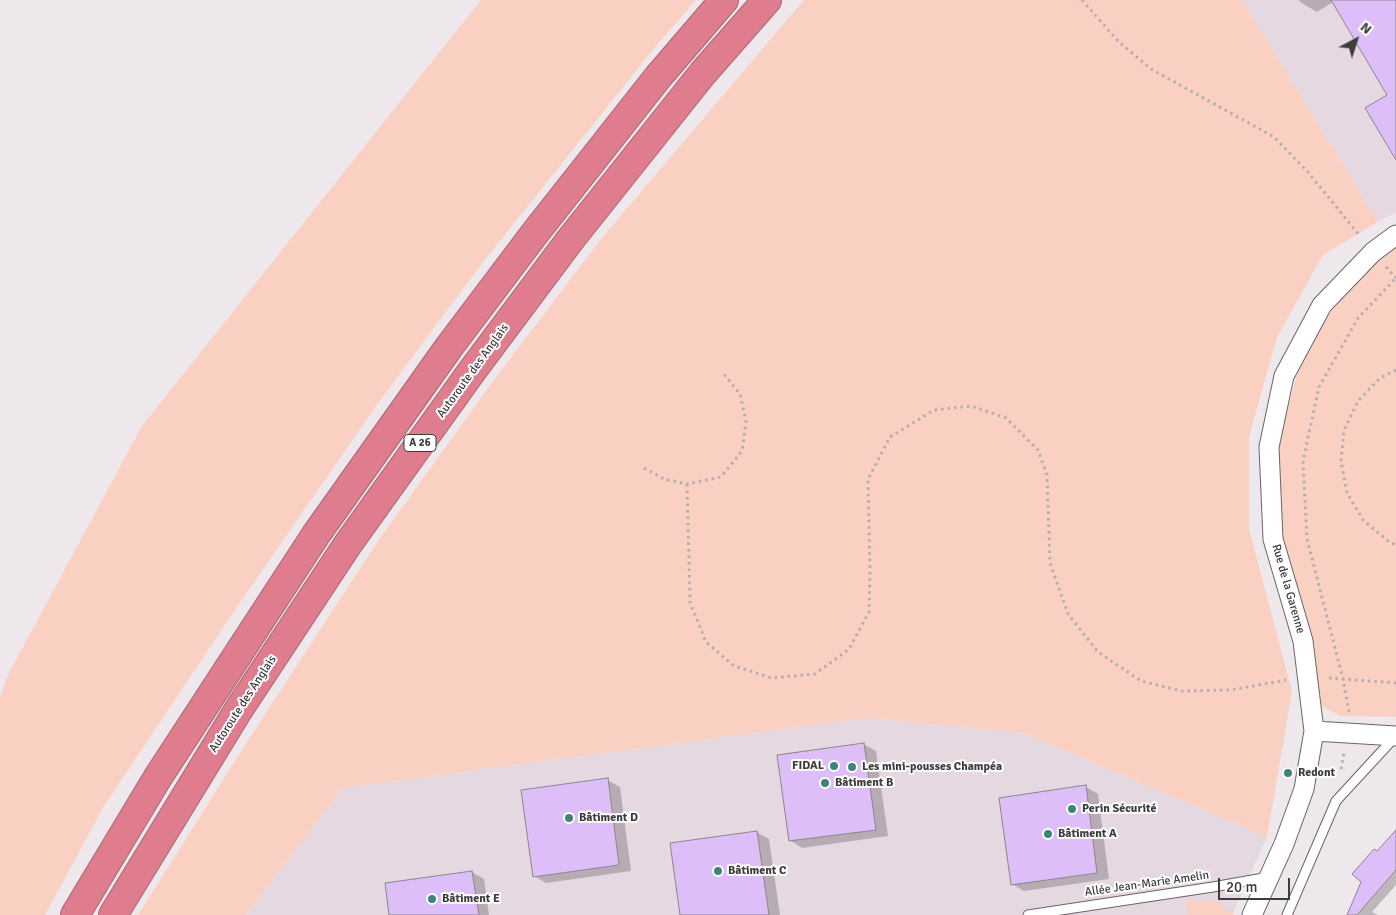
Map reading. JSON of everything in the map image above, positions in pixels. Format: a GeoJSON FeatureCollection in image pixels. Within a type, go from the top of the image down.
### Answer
{"type":"FeatureCollection","features":[{"type":"Feature","properties":{"kind":"highway","name":"A 26"},"geometry":{"type":"LineString","coordinates":[[75,915],[158,777],[322,525],[449,347],[535,233],[658,77],[724,0]]}},
{"type":"Feature","properties":{"kind":"highway","name":"Autoroute des Anglais"},"geometry":{"type":"LineString","coordinates":[[113,915],[250,692],[348,544],[472,371],[582,225],[703,73],[767,0]]}},
{"type":"Feature","properties":{"kind":"street","name":"Rue de la Garenne"},"geometry":{"type":"LineString","coordinates":[[1252,915],[1284,844],[1304,789],[1314,731],[1303,640],[1273,539],[1269,447],[1284,376],[1322,305],[1373,252],[1396,235]]}},
{"type":"Feature","properties":{"kind":"street"},"geometry":{"type":"LineString","coordinates":[[1314,731],[1396,736]]}},
{"type":"Feature","properties":{"kind":"lane"},"geometry":{"type":"LineString","coordinates":[[1287,915],[1336,801],[1396,736]]}},
{"type":"Feature","properties":{"kind":"lane","name":"Allée Jean-Marie Amelin"},"geometry":{"type":"LineString","coordinates":[[1028,915],[1269,877]]}},
{"type":"Feature","properties":{"kind":"path"},"geometry":{"type":"LineString","coordinates":[[1082,0],[1119,42],[1151,69],[1274,138],[1307,171],[1396,278],[1358,318],[1319,388],[1303,461],[1307,539],[1343,679],[1349,713],[1336,801]]}},
{"type":"Feature","properties":{"kind":"path"},"geometry":{"type":"LineString","coordinates":[[1396,370],[1380,378],[1358,401],[1344,430],[1341,462],[1347,493],[1363,520],[1388,541],[1396,545]]}},
{"type":"Feature","properties":{"kind":"path"},"geometry":{"type":"LineString","coordinates":[[644,468],[664,479],[687,484],[721,477],[742,451],[746,421],[740,394],[724,373]]}},
{"type":"Feature","properties":{"kind":"path"},"geometry":{"type":"LineString","coordinates":[[687,484],[690,602],[706,642],[734,666],[772,678],[815,674],[849,649],[869,612],[868,480],[890,437],[934,410],[972,406],[1006,418],[1038,450],[1047,475],[1050,563],[1068,614],[1098,652],[1141,680],[1182,691],[1231,690],[1307,676],[1396,684]]}},
{"type":"Feature","properties":{"kind":"shaded area"},"geometry":{"type":"Polygon","coordinates":[[[481,0],[696,0],[655,47],[483,262],[376,406],[237,607],[104,806],[45,915],[0,915],[0,697],[9,673],[142,426],[481,0]]]}},
{"type":"Feature","properties":{"kind":"shaded area"},"geometry":{"type":"Polygon","coordinates":[[[804,0],[1242,0],[1378,222],[1323,255],[1277,337],[1249,437],[1249,529],[1292,691],[1267,837],[1024,733],[866,718],[342,788],[246,915],[138,915],[245,745],[378,541],[491,384],[601,239],[804,0]]]}},
{"type":"Feature","properties":{"kind":"shaded area"},"geometry":{"type":"Polygon","coordinates":[[[1242,0],[1396,0],[1396,212],[1378,222],[1242,0]]]}},
{"type":"Feature","properties":{"kind":"shaded area"},"geometry":{"type":"Polygon","coordinates":[[[1396,247],[1396,717],[1340,716],[1322,706],[1313,654],[1280,538],[1277,452],[1296,378],[1319,327],[1341,299],[1385,252],[1396,247]]]}},
{"type":"Feature","properties":{"kind":"shaded area"},"geometry":{"type":"Polygon","coordinates":[[[866,718],[1024,733],[1267,837],[1232,915],[246,915],[342,788],[866,718]]]}},
{"type":"Feature","properties":{"kind":"shaded area"},"geometry":{"type":"Polygon","coordinates":[[[1216,901],[1234,915],[1188,915],[1186,902],[1216,901]]]}},
{"type":"Feature","properties":{"kind":"building"},"geometry":{"type":"Polygon","coordinates":[[[1331,0],[1396,0],[1396,160],[1365,108],[1387,95],[1331,0]]]}},
{"type":"Feature","properties":{"kind":"building","name":"Bâtiment B"},"geometry":{"type":"Polygon","coordinates":[[[864,743],[876,830],[789,841],[777,755],[864,743]]]}},
{"type":"Feature","properties":{"kind":"building","name":"Bâtiment D"},"geometry":{"type":"Polygon","coordinates":[[[608,778],[619,865],[533,877],[521,790],[608,778]]]}},
{"type":"Feature","properties":{"kind":"building","name":"Bâtiment A"},"geometry":{"type":"Polygon","coordinates":[[[1086,785],[1097,873],[1011,885],[999,798],[1086,785]]]}},
{"type":"Feature","properties":{"kind":"building"},"geometry":{"type":"Polygon","coordinates":[[[1396,830],[1396,870],[1357,915],[1347,915],[1361,882],[1352,874],[1374,849],[1377,851],[1396,830]]]}},
{"type":"Feature","properties":{"kind":"building","name":"Bâtiment C"},"geometry":{"type":"Polygon","coordinates":[[[757,831],[769,915],[680,915],[670,843],[757,831]]]}},
{"type":"Feature","properties":{"kind":"building","name":"Bâtiment E"},"geometry":{"type":"Polygon","coordinates":[[[472,871],[479,915],[389,915],[385,883],[472,871]]]}},
{"type":"Feature","properties":{"kind":"place","name":"FIDAL"},"geometry":{"type":"Point","coordinates":[834,766]}},
{"type":"Feature","properties":{"kind":"place","name":"Les mini-pousses Champéa"},"geometry":{"type":"Point","coordinates":[852,767]}},
{"type":"Feature","properties":{"kind":"place","name":"Redont"},"geometry":{"type":"Point","coordinates":[1288,773]}},
{"type":"Feature","properties":{"kind":"place","name":"Bâtiment B"},"geometry":{"type":"Point","coordinates":[825,783]}},
{"type":"Feature","properties":{"kind":"place","name":"Perin Sécurité"},"geometry":{"type":"Point","coordinates":[1072,809]}},
{"type":"Feature","properties":{"kind":"place","name":"Bâtiment D"},"geometry":{"type":"Point","coordinates":[569,818]}},
{"type":"Feature","properties":{"kind":"place","name":"Bâtiment A"},"geometry":{"type":"Point","coordinates":[1048,834]}},
{"type":"Feature","properties":{"kind":"place","name":"Bâtiment C"},"geometry":{"type":"Point","coordinates":[718,871]}},
{"type":"Feature","properties":{"kind":"place","name":"Bâtiment E"},"geometry":{"type":"Point","coordinates":[432,899]}}]}
